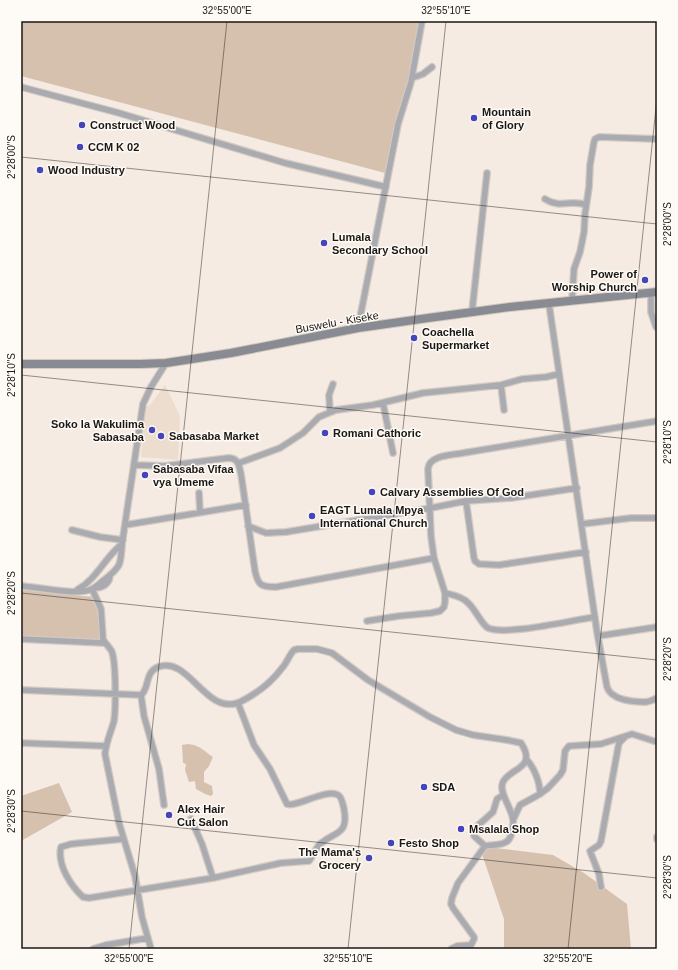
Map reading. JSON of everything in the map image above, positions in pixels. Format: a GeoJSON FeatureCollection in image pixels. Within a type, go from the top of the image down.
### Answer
{"type":"FeatureCollection","features":[{"type":"Feature","properties":{"kind":"main road","name":"Buswelu - Kiseke"},"geometry":{"type":"LineString","coordinates":[[21,364],[166,363],[231,353],[358,328],[472,312],[654,292]]}},
{"type":"Feature","properties":{"kind":"street"},"geometry":{"type":"LineString","coordinates":[[358,328],[398,124],[412,78],[422,21]]}},
{"type":"Feature","properties":{"kind":"street"},"geometry":{"type":"LineString","coordinates":[[412,78],[423,74],[432,67]]}},
{"type":"Feature","properties":{"kind":"street"},"geometry":{"type":"LineString","coordinates":[[21,87],[119,113],[285,163],[386,187]]}},
{"type":"Feature","properties":{"kind":"street"},"geometry":{"type":"LineString","coordinates":[[572,301],[575,264],[583,241],[592,150],[595,138],[657,139]]}},
{"type":"Feature","properties":{"kind":"street"},"geometry":{"type":"LineString","coordinates":[[472,312],[487,173]]}},
{"type":"Feature","properties":{"kind":"street"},"geometry":{"type":"LineString","coordinates":[[545,199],[553,204],[578,203],[586,205]]}},
{"type":"Feature","properties":{"kind":"street"},"geometry":{"type":"LineString","coordinates":[[654,292],[651,312],[656,327]]}},
{"type":"Feature","properties":{"kind":"street"},"geometry":{"type":"LineString","coordinates":[[549,304],[570,436],[598,636],[608,692],[618,698],[644,702],[657,698]]}},
{"type":"Feature","properties":{"kind":"street"},"geometry":{"type":"LineString","coordinates":[[21,586],[76,591],[93,588],[119,567],[143,404],[151,387],[166,363]]}},
{"type":"Feature","properties":{"kind":"street"},"geometry":{"type":"LineString","coordinates":[[239,463],[280,448],[303,433],[319,417],[330,412],[437,392],[501,385],[523,379],[559,374]]}},
{"type":"Feature","properties":{"kind":"street"},"geometry":{"type":"LineString","coordinates":[[330,412],[329,395],[333,384]]}},
{"type":"Feature","properties":{"kind":"street"},"geometry":{"type":"LineString","coordinates":[[501,385],[504,410]]}},
{"type":"Feature","properties":{"kind":"street"},"geometry":{"type":"LineString","coordinates":[[383,402],[393,453]]}},
{"type":"Feature","properties":{"kind":"street"},"geometry":{"type":"LineString","coordinates":[[367,621],[387,617],[440,612],[444,607],[445,592],[434,558],[431,536],[428,466],[435,459],[531,441],[657,421]]}},
{"type":"Feature","properties":{"kind":"street"},"geometry":{"type":"LineString","coordinates":[[135,465],[165,466],[228,458],[235,459],[239,463],[255,571],[258,582],[263,586],[276,587],[434,558]]}},
{"type":"Feature","properties":{"kind":"street"},"geometry":{"type":"LineString","coordinates":[[248,526],[266,533],[274,533],[466,502],[521,497],[577,488]]}},
{"type":"Feature","properties":{"kind":"street"},"geometry":{"type":"LineString","coordinates":[[199,493],[200,512]]}},
{"type":"Feature","properties":{"kind":"street"},"geometry":{"type":"LineString","coordinates":[[466,502],[474,558],[479,564],[499,565],[586,552]]}},
{"type":"Feature","properties":{"kind":"street"},"geometry":{"type":"LineString","coordinates":[[126,525],[246,505]]}},
{"type":"Feature","properties":{"kind":"street"},"geometry":{"type":"LineString","coordinates":[[582,524],[631,518],[657,518]]}},
{"type":"Feature","properties":{"kind":"street"},"geometry":{"type":"LineString","coordinates":[[72,530],[123,542]]}},
{"type":"Feature","properties":{"kind":"street"},"geometry":{"type":"LineString","coordinates":[[76,591],[101,569],[114,550],[123,542]]}},
{"type":"Feature","properties":{"kind":"street"},"geometry":{"type":"LineString","coordinates":[[93,588],[101,610],[104,643],[111,650],[113,655],[115,693],[114,721],[106,746],[107,762],[122,839],[135,876],[151,949]]}},
{"type":"Feature","properties":{"kind":"street"},"geometry":{"type":"LineString","coordinates":[[445,592],[466,601],[487,627],[495,629],[519,629],[595,616]]}},
{"type":"Feature","properties":{"kind":"street"},"geometry":{"type":"LineString","coordinates":[[598,636],[657,627]]}},
{"type":"Feature","properties":{"kind":"street"},"geometry":{"type":"LineString","coordinates":[[21,639],[104,643]]}},
{"type":"Feature","properties":{"kind":"street"},"geometry":{"type":"LineString","coordinates":[[164,805],[159,769],[144,716],[141,695],[144,693],[148,676],[158,667],[167,666],[175,668],[218,702],[227,705],[238,703],[256,693],[272,680],[285,665],[294,650],[306,649],[326,651],[339,658],[368,680],[456,730],[472,735],[507,740],[521,744],[524,748],[526,759],[531,765],[536,776],[540,787],[540,794]]}},
{"type":"Feature","properties":{"kind":"street"},"geometry":{"type":"LineString","coordinates":[[21,690],[141,695]]}},
{"type":"Feature","properties":{"kind":"street"},"geometry":{"type":"LineString","coordinates":[[122,839],[61,847],[60,853],[63,868],[74,887],[83,897],[88,898],[213,878],[274,865],[309,861],[318,846],[342,830],[346,820],[339,795],[336,794],[314,797],[292,805],[288,804],[270,769],[254,745],[238,703]]}},
{"type":"Feature","properties":{"kind":"street"},"geometry":{"type":"LineString","coordinates":[[451,949],[457,946],[471,945],[474,942],[474,937],[451,904],[454,892],[461,877],[485,846],[489,844],[502,844],[508,841],[511,836],[513,820],[520,805],[548,788],[560,775],[563,770],[564,752],[569,746],[602,744],[632,734],[636,734],[657,742]]}},
{"type":"Feature","properties":{"kind":"street"},"geometry":{"type":"LineString","coordinates":[[601,887],[599,874],[590,851],[599,845],[601,841],[619,743],[626,736]]}},
{"type":"Feature","properties":{"kind":"street"},"geometry":{"type":"LineString","coordinates":[[21,743],[106,746]]}},
{"type":"Feature","properties":{"kind":"street"},"geometry":{"type":"LineString","coordinates":[[513,820],[507,801],[503,795],[502,782],[522,766],[526,759]]}},
{"type":"Feature","properties":{"kind":"street"},"geometry":{"type":"LineString","coordinates":[[485,846],[474,836],[474,829],[493,812],[497,799],[503,795]]}},
{"type":"Feature","properties":{"kind":"street"},"geometry":{"type":"LineString","coordinates":[[191,819],[202,844],[213,878]]}},
{"type":"Feature","properties":{"kind":"street"},"geometry":{"type":"LineString","coordinates":[[93,949],[106,945],[148,938]]}},
{"type":"Feature","properties":{"kind":"shaded area"},"geometry":{"type":"Polygon","coordinates":[[[21,21],[421,21],[409,79],[385,173],[21,76],[21,21]]]}},
{"type":"Feature","properties":{"kind":"shaded area","name":"Sabasaba Market"},"geometry":{"type":"Polygon","coordinates":[[[165,385],[180,416],[178,460],[141,457],[145,406],[149,406],[165,385]]]}},
{"type":"Feature","properties":{"kind":"shaded area"},"geometry":{"type":"Polygon","coordinates":[[[21,590],[95,597],[103,643],[21,638],[21,590]]]}},
{"type":"Feature","properties":{"kind":"shaded area"},"geometry":{"type":"Polygon","coordinates":[[[188,744],[199,747],[213,757],[209,766],[204,772],[204,782],[212,786],[213,794],[211,796],[196,789],[195,781],[189,782],[185,770],[186,764],[183,763],[182,745],[188,744]]]}},
{"type":"Feature","properties":{"kind":"shaded area"},"geometry":{"type":"Polygon","coordinates":[[[59,783],[72,812],[21,841],[21,796],[59,783]]]}},
{"type":"Feature","properties":{"kind":"shaded area"},"geometry":{"type":"Polygon","coordinates":[[[488,847],[553,855],[584,873],[627,904],[631,949],[504,949],[504,919],[482,854],[488,847]]]}},
{"type":"Feature","properties":{"kind":"waterway"},"geometry":{"type":"LineString","coordinates":[[21,942],[22,949]]}},
{"type":"Feature","properties":{"kind":"place","name":"Mountain of Glory"},"geometry":{"type":"Point","coordinates":[474,118]}},
{"type":"Feature","properties":{"kind":"place","name":"Construct Wood"},"geometry":{"type":"Point","coordinates":[82,125]}},
{"type":"Feature","properties":{"kind":"place","name":"CCM K 02"},"geometry":{"type":"Point","coordinates":[80,147]}},
{"type":"Feature","properties":{"kind":"place","name":"Wood Industry"},"geometry":{"type":"Point","coordinates":[40,170]}},
{"type":"Feature","properties":{"kind":"place","name":"Lumala Secondary School"},"geometry":{"type":"Point","coordinates":[324,243]}},
{"type":"Feature","properties":{"kind":"place","name":"Power of Worship Church"},"geometry":{"type":"Point","coordinates":[645,280]}},
{"type":"Feature","properties":{"kind":"place","name":"Coachella Supermarket"},"geometry":{"type":"Point","coordinates":[414,338]}},
{"type":"Feature","properties":{"kind":"place","name":"Soko la Wakulima Sabasaba"},"geometry":{"type":"Point","coordinates":[152,430]}},
{"type":"Feature","properties":{"kind":"place","name":"Romani Cathoric"},"geometry":{"type":"Point","coordinates":[325,433]}},
{"type":"Feature","properties":{"kind":"place","name":"Sabasaba Market"},"geometry":{"type":"Point","coordinates":[161,436]}},
{"type":"Feature","properties":{"kind":"place","name":"Sabasaba Vifaa vya Umeme"},"geometry":{"type":"Point","coordinates":[145,475]}},
{"type":"Feature","properties":{"kind":"place","name":"Calvary Assemblies Of God"},"geometry":{"type":"Point","coordinates":[372,492]}},
{"type":"Feature","properties":{"kind":"place","name":"EAGT Lumala Mpya International Church"},"geometry":{"type":"Point","coordinates":[312,516]}},
{"type":"Feature","properties":{"kind":"place","name":"SDA"},"geometry":{"type":"Point","coordinates":[424,787]}},
{"type":"Feature","properties":{"kind":"place","name":"Alex Hair Cut Salon"},"geometry":{"type":"Point","coordinates":[169,815]}},
{"type":"Feature","properties":{"kind":"place","name":"Msalala Shop"},"geometry":{"type":"Point","coordinates":[461,829]}},
{"type":"Feature","properties":{"kind":"place","name":"Festo Shop"},"geometry":{"type":"Point","coordinates":[391,843]}},
{"type":"Feature","properties":{"kind":"place","name":"The Mama's Grocery"},"geometry":{"type":"Point","coordinates":[369,858]}}]}
